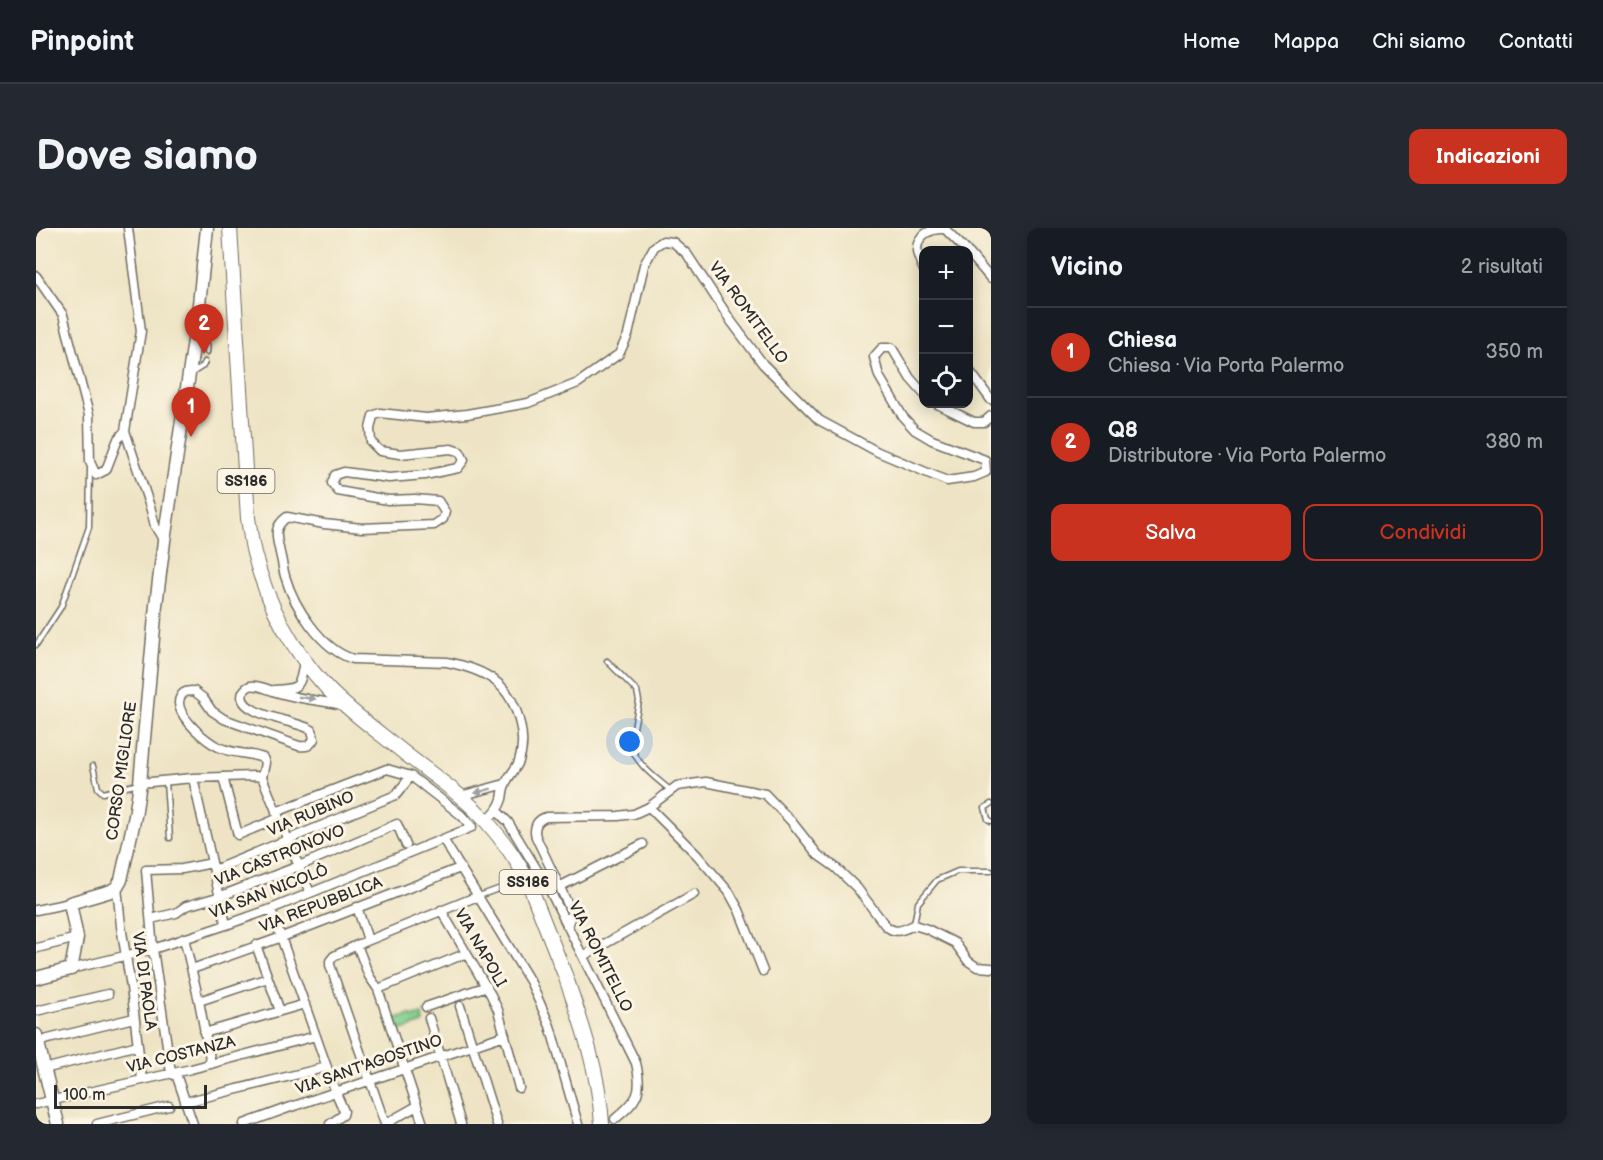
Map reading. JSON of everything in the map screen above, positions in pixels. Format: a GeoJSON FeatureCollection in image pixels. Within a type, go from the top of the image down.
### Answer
{"type":"FeatureCollection","features":[{"type":"Feature","properties":{"kind":"main road","name":"SS186"},"geometry":{"type":"LineString","coordinates":[[230,228],[248,518],[253,552],[275,614],[304,660],[327,688],[460,796],[486,821],[526,877],[585,1032],[596,1073],[601,1104],[608,1121]]}},
{"type":"Feature","properties":{"kind":"street"},"geometry":{"type":"LineString","coordinates":[[128,228],[141,331],[125,430],[155,526],[164,541]]}},
{"type":"Feature","properties":{"kind":"street","name":"CORSO MIGLIORE"},"geometry":{"type":"LineString","coordinates":[[117,887],[121,880],[133,827],[140,783],[156,605],[195,333],[207,228]]}},
{"type":"Feature","properties":{"kind":"street"},"geometry":{"type":"LineString","coordinates":[[919,256],[917,251],[919,240],[925,233],[936,229],[946,229],[962,246]]}},
{"type":"Feature","properties":{"kind":"street","name":"VIA ROMITELLO"},"geometry":{"type":"LineString","coordinates":[[505,784],[519,763],[522,731],[514,705],[501,685],[485,673],[447,662],[353,659],[343,656],[325,642],[301,612],[286,578],[276,532],[280,522],[287,517],[362,528],[434,525],[443,519],[445,512],[438,501],[388,500],[338,491],[332,483],[335,475],[344,472],[389,478],[425,475],[458,468],[464,460],[460,452],[451,449],[400,454],[380,451],[371,442],[370,429],[373,416],[380,413],[426,418],[467,414],[528,403],[578,383],[619,354],[628,335],[644,265],[654,247],[663,241],[673,242],[687,254],[731,321],[763,364],[819,420],[878,452],[947,481],[974,477],[986,472],[985,460],[932,440],[915,430],[903,417],[879,376],[874,357],[882,348],[892,348],[919,388]]}},
{"type":"Feature","properties":{"kind":"street"},"geometry":{"type":"LineString","coordinates":[[973,259],[991,279]]}},
{"type":"Feature","properties":{"kind":"street"},"geometry":{"type":"LineString","coordinates":[[36,276],[63,315],[89,415],[90,462],[96,475],[106,470],[118,439],[125,430]]}},
{"type":"Feature","properties":{"kind":"street"},"geometry":{"type":"LineString","coordinates":[[973,375],[991,400]]}},
{"type":"Feature","properties":{"kind":"street"},"geometry":{"type":"LineString","coordinates":[[945,408],[974,422],[984,422],[991,416]]}},
{"type":"Feature","properties":{"kind":"street"},"geometry":{"type":"LineString","coordinates":[[268,690],[295,687],[301,679],[304,660]]}},
{"type":"Feature","properties":{"kind":"street"},"geometry":{"type":"LineString","coordinates":[[309,893],[262,777],[265,763],[263,758],[222,749],[213,744],[185,718],[180,708],[180,697],[194,691],[203,698],[212,711],[224,719],[306,747],[314,739],[312,730],[308,726],[251,709],[242,699],[246,688],[251,686],[284,695],[347,706]]}},
{"type":"Feature","properties":{"kind":"street"},"geometry":{"type":"LineString","coordinates":[[223,777],[238,836],[277,815],[387,770],[411,776]]}},
{"type":"Feature","properties":{"kind":"street","name":"VIA SAN NICOLÒ"},"geometry":{"type":"LineString","coordinates":[[71,969],[153,949],[226,925],[472,827],[461,815],[411,776]]}},
{"type":"Feature","properties":{"kind":"street","name":"VIA RUBINO"},"geometry":{"type":"LineString","coordinates":[[151,919],[146,870],[214,867],[288,840],[396,795],[411,776]]}},
{"type":"Feature","properties":{"kind":"street"},"geometry":{"type":"LineString","coordinates":[[140,783],[193,778],[262,777]]}},
{"type":"Feature","properties":{"kind":"street"},"geometry":{"type":"LineString","coordinates":[[193,778],[226,925]]}},
{"type":"Feature","properties":{"kind":"street"},"geometry":{"type":"LineString","coordinates":[[567,926],[572,913],[535,833],[539,821],[546,817],[634,814],[649,807],[677,786],[706,782],[765,794],[791,821],[818,855],[858,888],[890,930],[898,932],[914,925],[927,929],[955,943],[968,962],[977,967],[991,968]]}},
{"type":"Feature","properties":{"kind":"street"},"geometry":{"type":"LineString","coordinates":[[460,796],[505,784],[497,811],[486,821]]}},
{"type":"Feature","properties":{"kind":"street"},"geometry":{"type":"LineString","coordinates":[[649,807],[697,855],[729,892],[739,910],[763,971]]}},
{"type":"Feature","properties":{"kind":"street","name":"VIA ROMITELLO"},"geometry":{"type":"LineString","coordinates":[[497,811],[508,822],[550,891],[636,1063],[640,1080],[635,1100],[608,1121]]}},
{"type":"Feature","properties":{"kind":"street","name":"VIA CASTRONOVO"},"geometry":{"type":"LineString","coordinates":[[151,919],[176,913],[186,906],[221,896],[397,824],[406,845]]}},
{"type":"Feature","properties":{"kind":"street"},"geometry":{"type":"LineString","coordinates":[[443,839],[531,983],[550,1026],[578,1124]]}},
{"type":"Feature","properties":{"kind":"street"},"geometry":{"type":"LineString","coordinates":[[559,886],[643,844]]}},
{"type":"Feature","properties":{"kind":"street","name":"VIA REPUBBLICA"},"geometry":{"type":"LineString","coordinates":[[192,969],[460,868]]}},
{"type":"Feature","properties":{"kind":"street"},"geometry":{"type":"LineString","coordinates":[[36,910],[70,903],[111,891],[117,887]]}},
{"type":"Feature","properties":{"kind":"street","name":"VIA DI PAOLA"},"geometry":{"type":"LineString","coordinates":[[117,887],[142,1080]]}},
{"type":"Feature","properties":{"kind":"street"},"geometry":{"type":"LineString","coordinates":[[583,956],[694,894]]}},
{"type":"Feature","properties":{"kind":"street"},"geometry":{"type":"LineString","coordinates":[[417,1106],[385,1124],[330,965],[332,958],[368,940],[478,896]]}},
{"type":"Feature","properties":{"kind":"street"},"geometry":{"type":"LineString","coordinates":[[36,978],[71,969],[77,938],[70,903]]}},
{"type":"Feature","properties":{"kind":"street"},"geometry":{"type":"LineString","coordinates":[[357,907],[368,940]]}},
{"type":"Feature","properties":{"kind":"street"},"geometry":{"type":"LineString","coordinates":[[271,909],[344,1113],[330,1124]]}},
{"type":"Feature","properties":{"kind":"street","name":"VIA NAPOLI"},"geometry":{"type":"LineString","coordinates":[[441,910],[487,986],[498,1010],[519,1088]]}},
{"type":"Feature","properties":{"kind":"street"},"geometry":{"type":"LineString","coordinates":[[151,919],[153,949],[171,1073],[177,1077],[193,1124]]}},
{"type":"Feature","properties":{"kind":"street"},"geometry":{"type":"LineString","coordinates":[[37,948],[77,938]]}},
{"type":"Feature","properties":{"kind":"street"},"geometry":{"type":"LineString","coordinates":[[184,938],[211,1064]]}},
{"type":"Feature","properties":{"kind":"street"},"geometry":{"type":"LineString","coordinates":[[256,945],[280,1011]]}},
{"type":"Feature","properties":{"kind":"street"},"geometry":{"type":"LineString","coordinates":[[357,945],[369,976],[378,988],[423,1124]]}},
{"type":"Feature","properties":{"kind":"street"},"geometry":{"type":"LineString","coordinates":[[378,988],[467,953]]}},
{"type":"Feature","properties":{"kind":"street"},"geometry":{"type":"LineString","coordinates":[[199,1001],[268,978]]}},
{"type":"Feature","properties":{"kind":"street"},"geometry":{"type":"LineString","coordinates":[[426,1007],[487,986]]}},
{"type":"Feature","properties":{"kind":"street"},"geometry":{"type":"LineString","coordinates":[[36,1011],[108,994]]}},
{"type":"Feature","properties":{"kind":"street"},"geometry":{"type":"LineString","coordinates":[[204,1033],[305,1004]]}},
{"type":"Feature","properties":{"kind":"street"},"geometry":{"type":"LineString","coordinates":[[460,1006],[497,1124]]}},
{"type":"Feature","properties":{"kind":"street"},"geometry":{"type":"LineString","coordinates":[[58,1124],[37,1040],[134,1018]]}},
{"type":"Feature","properties":{"kind":"street"},"geometry":{"type":"LineString","coordinates":[[429,1018],[461,1124]]}},
{"type":"Feature","properties":{"kind":"street","name":"VIA SANT'AGOSTINO"},"geometry":{"type":"LineString","coordinates":[[244,1124],[504,1035]]}},
{"type":"Feature","properties":{"kind":"street","name":"VIA COSTANZA"},"geometry":{"type":"LineString","coordinates":[[36,1104],[211,1064],[316,1036]]}},
{"type":"Feature","properties":{"kind":"street"},"geometry":{"type":"LineString","coordinates":[[44,1070],[138,1045]]}},
{"type":"Feature","properties":{"kind":"street"},"geometry":{"type":"LineString","coordinates":[[185,1102],[327,1067]]}},
{"type":"Feature","properties":{"kind":"street"},"geometry":{"type":"LineString","coordinates":[[97,1124],[170,1106]]}},
{"type":"Feature","properties":{"kind":"lane"},"geometry":{"type":"LineString","coordinates":[[195,333],[205,340],[208,345],[207,352]]}},
{"type":"Feature","properties":{"kind":"lane"},"geometry":{"type":"LineString","coordinates":[[189,375],[203,366],[205,362]]}},
{"type":"Feature","properties":{"kind":"lane"},"geometry":{"type":"LineString","coordinates":[[36,645],[61,607],[89,527],[90,462]]}},
{"type":"Feature","properties":{"kind":"lane"},"geometry":{"type":"LineString","coordinates":[[607,661],[637,691],[639,701],[631,744],[632,750],[637,760],[671,790]]}},
{"type":"Feature","properties":{"kind":"lane"},"geometry":{"type":"LineString","coordinates":[[93,766],[98,788],[103,793],[140,783]]}},
{"type":"Feature","properties":{"kind":"lane"},"geometry":{"type":"LineString","coordinates":[[166,781],[170,838]]}},
{"type":"Feature","properties":{"kind":"lane"},"geometry":{"type":"LineString","coordinates":[[991,804],[985,808],[988,819],[991,821]]}},
{"type":"Feature","properties":{"kind":"lane"},"geometry":{"type":"LineString","coordinates":[[914,925],[918,903],[937,880],[958,871],[991,871]]}},
{"type":"Feature","properties":{"kind":"lane"},"geometry":{"type":"LineString","coordinates":[[478,896],[501,888]]}},
{"type":"Feature","properties":{"kind":"green space"},"geometry":{"type":"Polygon","coordinates":[[[410,1014],[412,1017],[422,1014],[423,1023],[399,1031],[394,1019],[410,1014]]]}},
{"type":"Feature","properties":{"kind":"place","name":"Q8"},"geometry":{"type":"Point","coordinates":[204,354]}},
{"type":"Feature","properties":{"kind":"place","name":"Chiesa"},"geometry":{"type":"Point","coordinates":[191,437]}}]}
